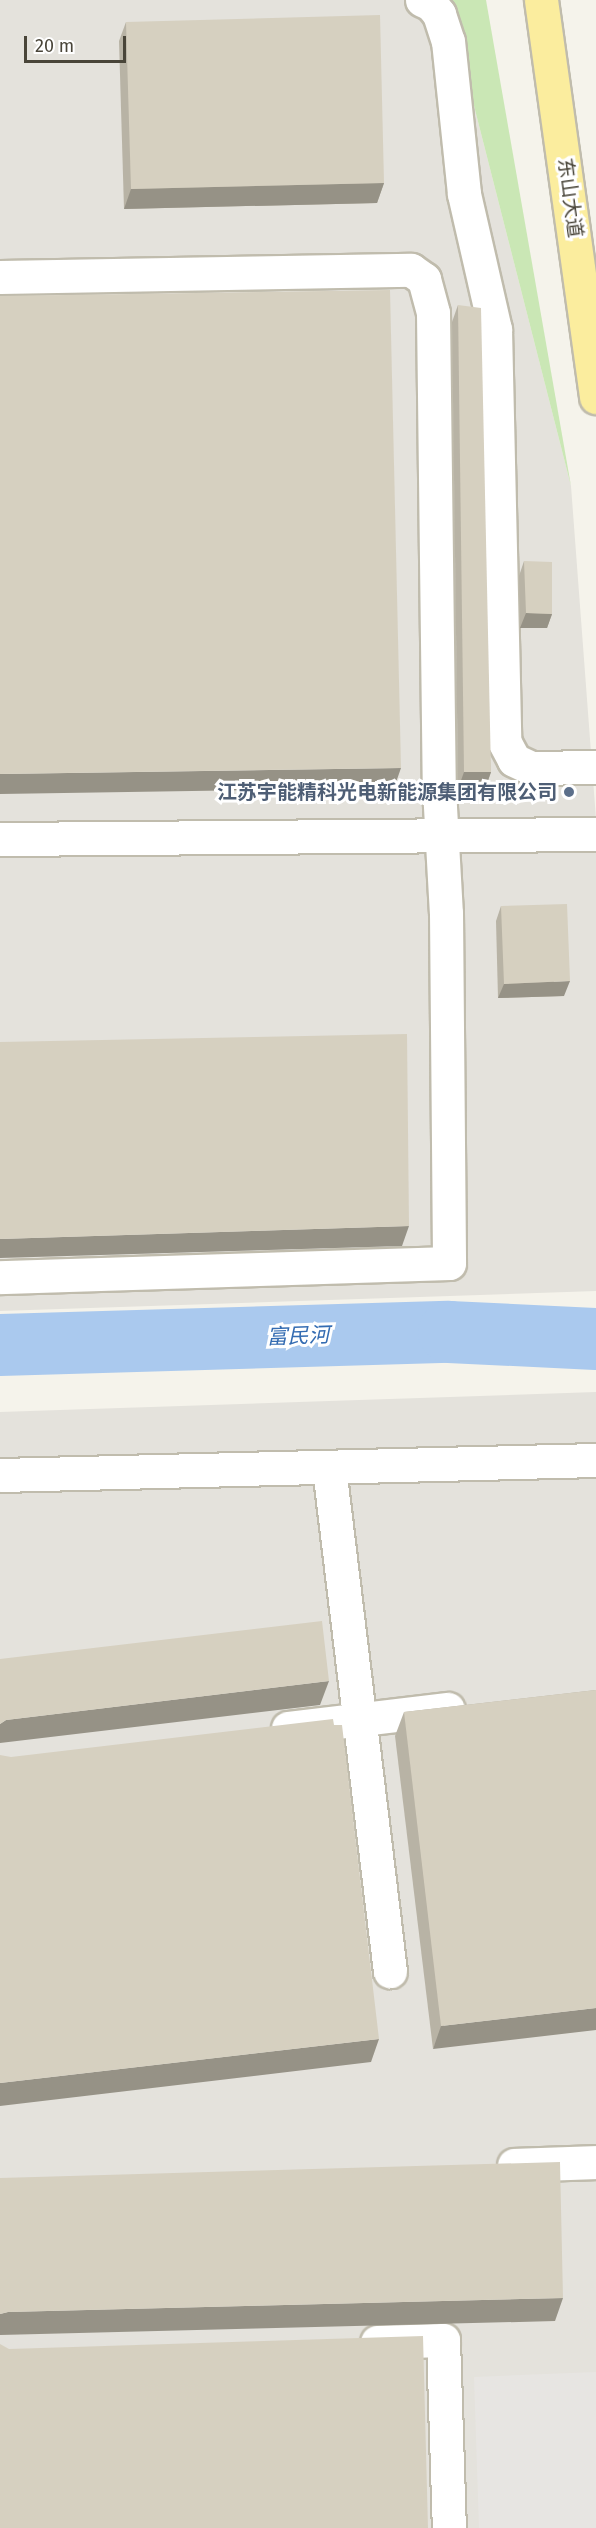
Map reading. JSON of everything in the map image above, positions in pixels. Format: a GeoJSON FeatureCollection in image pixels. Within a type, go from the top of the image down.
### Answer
{"type":"FeatureCollection","features":[{"type":"Feature","properties":{"kind":"main road","name":"东山大道"},"geometry":{"type":"LineString","coordinates":[[541,0],[596,397]]}},
{"type":"Feature","properties":{"kind":"lane"},"geometry":{"type":"LineString","coordinates":[[422,0],[431,4],[439,14],[448,41],[464,194],[476,259],[495,329],[504,741],[514,760],[531,768],[596,767]]}},
{"type":"Feature","properties":{"kind":"lane"},"geometry":{"type":"LineString","coordinates":[[0,277],[411,270],[424,279],[433,313],[439,789],[445,836],[449,1263],[0,1277]]}},
{"type":"Feature","properties":{"kind":"lane"},"geometry":{"type":"LineString","coordinates":[[0,839],[596,834]]}},
{"type":"Feature","properties":{"kind":"lane"},"geometry":{"type":"LineString","coordinates":[[0,1475],[596,1460]]}},
{"type":"Feature","properties":{"kind":"lane"},"geometry":{"type":"LineString","coordinates":[[329,1468],[390,1971]]}},
{"type":"Feature","properties":{"kind":"lane"},"geometry":{"type":"LineString","coordinates":[[255,1732],[478,1705]]}},
{"type":"Feature","properties":{"kind":"lane"},"geometry":{"type":"LineString","coordinates":[[489,2165],[596,2162]]}},
{"type":"Feature","properties":{"kind":"lane"},"geometry":{"type":"LineString","coordinates":[[347,2343],[442,2340],[449,2528]]}},
{"type":"Feature","properties":{"kind":"shaded area"},"geometry":{"type":"Polygon","coordinates":[[[0,0],[447,0],[571,486],[596,819],[596,1291],[0,1311],[0,0]]]}},
{"type":"Feature","properties":{"kind":"shaded area"},"geometry":{"type":"Polygon","coordinates":[[[596,1392],[596,2528],[0,2528],[0,1412],[596,1392]]]}},
{"type":"Feature","properties":{"kind":"shaded area"},"geometry":{"type":"Polygon","coordinates":[[[596,2372],[596,2528],[479,2528],[474,2377],[596,2372]]]}},
{"type":"Feature","properties":{"kind":"green space"},"geometry":{"type":"Polygon","coordinates":[[[447,0],[486,0],[571,486],[447,0]]]}},
{"type":"Feature","properties":{"kind":"building"},"geometry":{"type":"Polygon","coordinates":[[[380,15],[384,183],[131,189],[126,22],[380,15]]]}},
{"type":"Feature","properties":{"kind":"building"},"geometry":{"type":"Polygon","coordinates":[[[390,290],[401,768],[0,774],[0,296],[390,290]]]}},
{"type":"Feature","properties":{"kind":"building"},"geometry":{"type":"Polygon","coordinates":[[[458,305],[481,308],[491,772],[464,772],[458,305]]]}},
{"type":"Feature","properties":{"kind":"building"},"geometry":{"type":"Polygon","coordinates":[[[524,561],[552,562],[552,614],[526,613],[524,561]]]}},
{"type":"Feature","properties":{"kind":"building"},"geometry":{"type":"Polygon","coordinates":[[[567,904],[570,981],[504,984],[501,906],[567,904]]]}},
{"type":"Feature","properties":{"kind":"building"},"geometry":{"type":"Polygon","coordinates":[[[407,1034],[409,1226],[0,1239],[0,1042],[407,1034]]]}},
{"type":"Feature","properties":{"kind":"building"},"geometry":{"type":"Polygon","coordinates":[[[322,1621],[329,1681],[6,1720],[0,1724],[0,1659],[322,1621]]]}},
{"type":"Feature","properties":{"kind":"building"},"geometry":{"type":"Polygon","coordinates":[[[596,1690],[596,2008],[441,2026],[404,1712],[596,1690]]]}},
{"type":"Feature","properties":{"kind":"building"},"geometry":{"type":"Polygon","coordinates":[[[333,1719],[334,1725],[342,1725],[379,2039],[0,2083],[0,1755],[11,1757],[333,1719]]]}},
{"type":"Feature","properties":{"kind":"building"},"geometry":{"type":"Polygon","coordinates":[[[560,2162],[563,2298],[0,2314],[0,2178],[560,2162]]]}},
{"type":"Feature","properties":{"kind":"building"},"geometry":{"type":"Polygon","coordinates":[[[423,2336],[428,2528],[0,2528],[0,2344],[9,2349],[423,2336]]]}},
{"type":"Feature","properties":{"kind":"waterway","name":"富民河"},"geometry":{"type":"LineString","coordinates":[[0,1345],[449,1332],[596,1339]]}},
{"type":"Feature","properties":{"kind":"place","name":"江苏宇能精科光电新能源集团有限公司"},"geometry":{"type":"Point","coordinates":[569,792]}}]}
